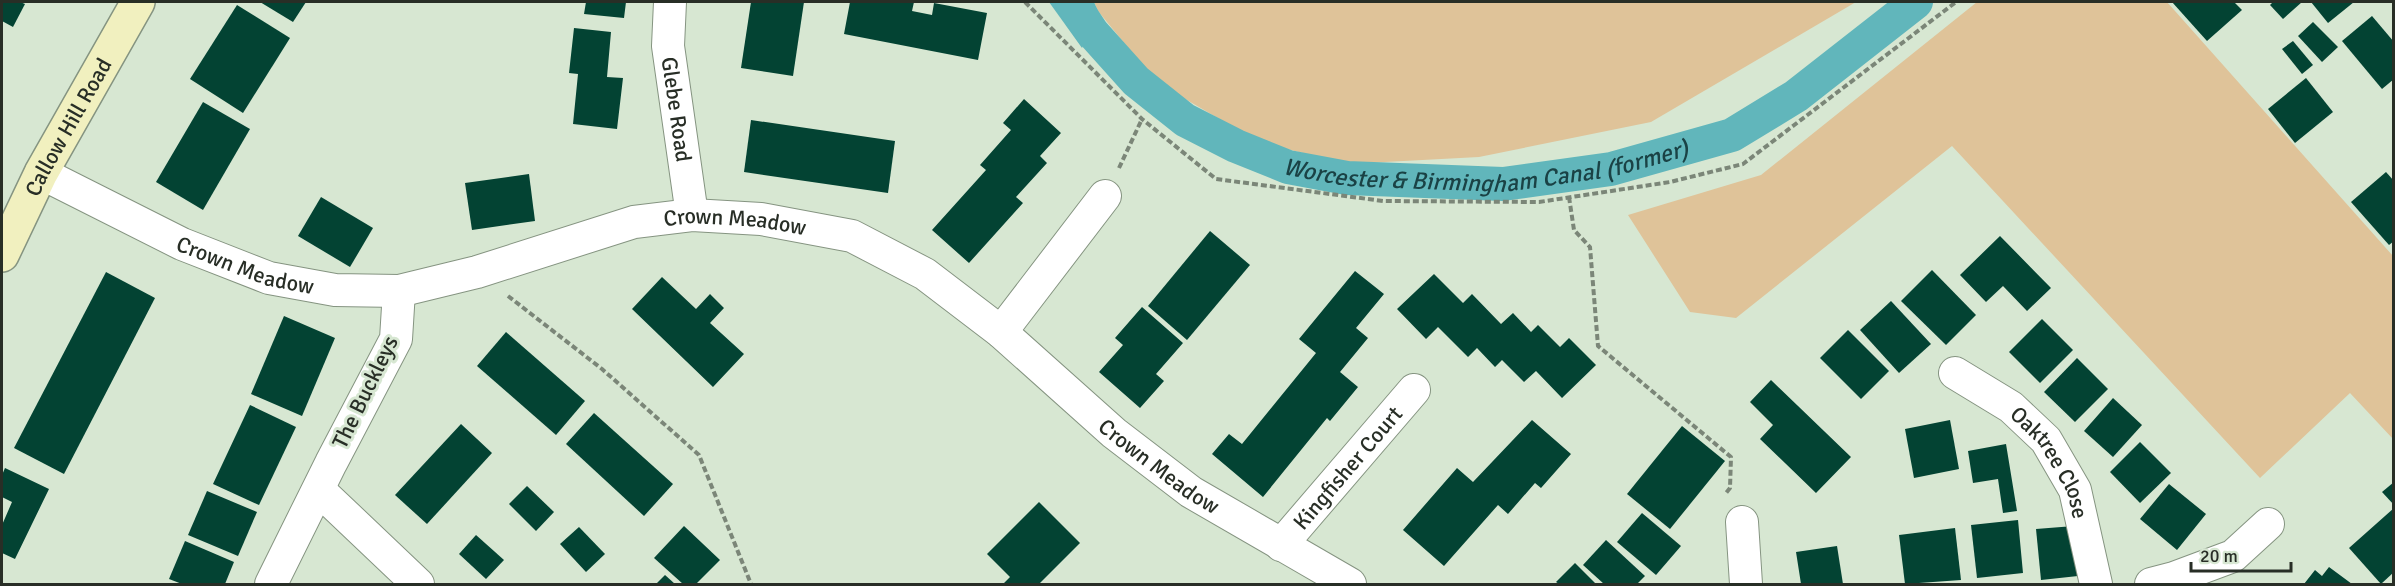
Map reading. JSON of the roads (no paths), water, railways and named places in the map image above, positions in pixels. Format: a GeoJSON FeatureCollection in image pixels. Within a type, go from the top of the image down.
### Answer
{"type":"FeatureCollection","features":[{"type":"Feature","properties":{"kind":"street","name":"Callow Hill Road"},"geometry":{"type":"LineString","coordinates":[[2,255],[40,173],[138,2]]}},
{"type":"Feature","properties":{"kind":"street","name":"Glebe Road"},"geometry":{"type":"LineString","coordinates":[[670,2],[668,46],[692,215]]}},
{"type":"Feature","properties":{"kind":"street","name":"Crown Meadow"},"geometry":{"type":"LineString","coordinates":[[40,173],[182,244],[269,278],[335,290],[399,291],[477,272],[634,222],[692,215],[762,219],[852,236],[926,274],[1001,332],[1114,433],[1191,492],[1350,585]]}},
{"type":"Feature","properties":{"kind":"street"},"geometry":{"type":"LineString","coordinates":[[1001,332],[1106,196]]}},
{"type":"Feature","properties":{"kind":"street","name":"The Buckleys"},"geometry":{"type":"LineString","coordinates":[[271,585],[396,339],[399,291]]}},
{"type":"Feature","properties":{"kind":"street","name":"Oaktree Close"},"geometry":{"type":"LineString","coordinates":[[1955,373],[2011,407],[2046,440],[2075,490],[2097,585]]}},
{"type":"Feature","properties":{"kind":"street","name":"Kingfisher Court"},"geometry":{"type":"LineString","coordinates":[[1281,545],[1414,390]]}},
{"type":"Feature","properties":{"kind":"street"},"geometry":{"type":"LineString","coordinates":[[319,490],[418,585]]}},
{"type":"Feature","properties":{"kind":"street"},"geometry":{"type":"LineString","coordinates":[[1742,522],[1746,585]]}},
{"type":"Feature","properties":{"kind":"street"},"geometry":{"type":"LineString","coordinates":[[2151,585],[2233,556],[2268,524]]}},
{"type":"Feature","properties":{"kind":"water"},"geometry":{"type":"Polygon","coordinates":[[[1049,2],[1094,2],[1098,11],[1082,48],[1049,2]]]}},
{"type":"Feature","properties":{"kind":"waterway","name":"Worcester & Birmingham Canal (former)"},"geometry":{"type":"LineString","coordinates":[[1072,2],[1092,32],[1136,81],[1185,120],[1236,146],[1288,167],[1347,178],[1503,184],[1611,169],[1732,135],[1796,96],[1916,2]]}}]}
